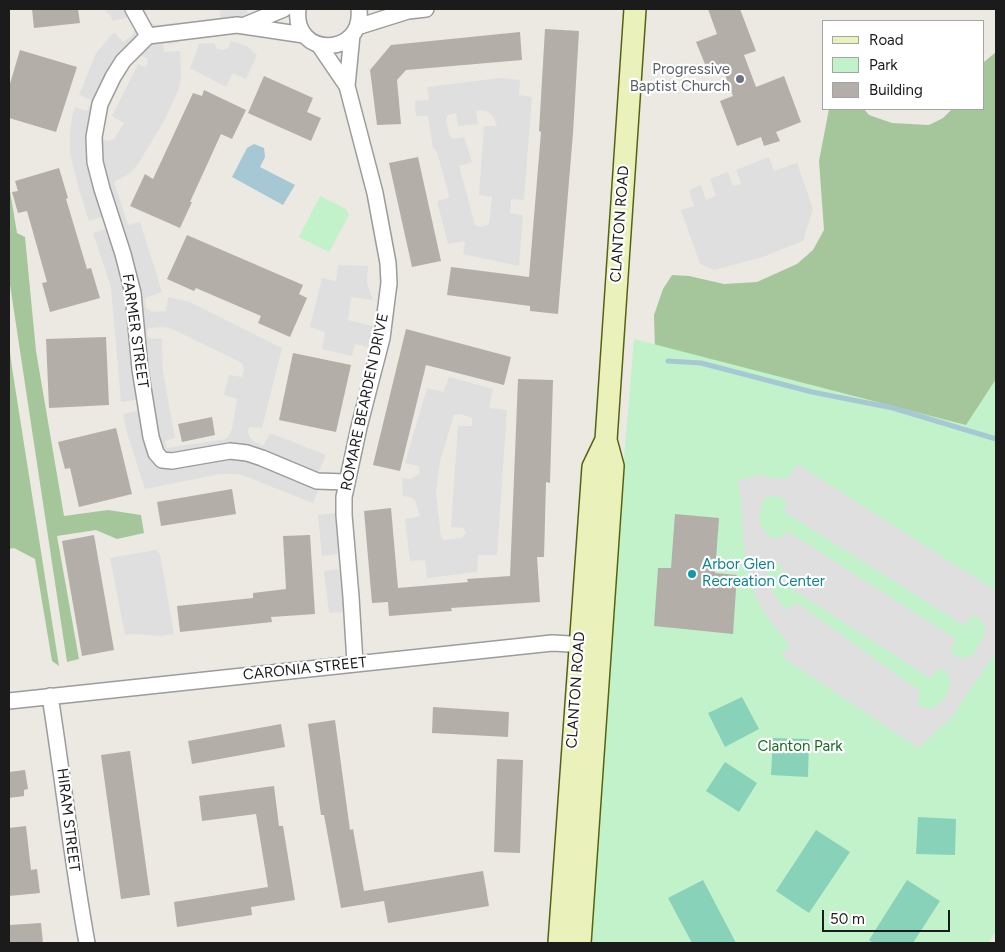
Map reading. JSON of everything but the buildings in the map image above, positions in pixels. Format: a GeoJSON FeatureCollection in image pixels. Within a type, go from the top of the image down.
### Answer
{"type":"FeatureCollection","features":[{"type":"Feature","properties":{"kind":"main road","name":"CLANTON ROAD"},"geometry":{"type":"LineString","coordinates":[[580,943],[614,466],[606,440],[635,9]]}},
{"type":"Feature","properties":{"kind":"main road","name":"CLANTON ROAD"},"geometry":{"type":"LineString","coordinates":[[559,943],[593,467],[606,440]]}},
{"type":"Feature","properties":{"kind":"street"},"geometry":{"type":"LineString","coordinates":[[133,9],[148,36],[244,26],[304,35],[319,45],[337,45],[355,31],[404,10],[426,9]]}},
{"type":"Feature","properties":{"kind":"street"},"geometry":{"type":"LineString","coordinates":[[244,26],[284,9]]}},
{"type":"Feature","properties":{"kind":"street"},"geometry":{"type":"LineString","coordinates":[[298,9],[299,26],[304,35]]}},
{"type":"Feature","properties":{"kind":"street","name":"ROMARE BEARDEN DRIVE"},"geometry":{"type":"LineString","coordinates":[[347,86],[355,31],[360,17],[359,9]]}},
{"type":"Feature","properties":{"kind":"street","name":"FARMER STREET"},"geometry":{"type":"LineString","coordinates":[[148,36],[124,61],[113,77],[100,104],[94,137],[95,162],[133,293],[140,369],[151,437],[156,453],[162,460],[172,461],[230,451],[247,453],[317,481],[346,482]]}},
{"type":"Feature","properties":{"kind":"street","name":"ROMARE BEARDEN DRIVE"},"geometry":{"type":"LineString","coordinates":[[319,45],[347,86],[375,193],[388,262],[388,283],[382,338],[346,482],[344,515],[355,663]]}},
{"type":"Feature","properties":{"kind":"street","name":"CARONIA STREET"},"geometry":{"type":"LineString","coordinates":[[9,700],[552,643],[601,645]]}},
{"type":"Feature","properties":{"kind":"street","name":"HIRAM STREET"},"geometry":{"type":"LineString","coordinates":[[50,696],[63,778],[76,888],[87,943]]}},
{"type":"Feature","properties":{"kind":"green space"},"geometry":{"type":"Polygon","coordinates":[[[996,52],[996,513],[656,385],[654,315],[663,289],[672,275],[689,276],[724,284],[757,282],[797,264],[813,250],[824,230],[819,161],[829,110],[865,110],[869,115],[892,123],[929,125],[943,118],[951,110],[985,110],[985,61],[996,52]]]}},
{"type":"Feature","properties":{"kind":"green space"},"geometry":{"type":"Polygon","coordinates":[[[9,185],[17,233],[25,237],[36,351],[64,516],[108,510],[141,515],[144,533],[117,539],[96,530],[57,536],[79,659],[67,662],[9,278],[9,185]]]}},
{"type":"Feature","properties":{"kind":"green space"},"geometry":{"type":"Polygon","coordinates":[[[320,196],[346,209],[349,215],[329,252],[299,237],[320,196]]]}},
{"type":"Feature","properties":{"kind":"green space","name":"Clanton Park"},"geometry":{"type":"Polygon","coordinates":[[[634,339],[966,425],[996,379],[996,931],[988,943],[591,943],[613,590],[634,339]]]}},
{"type":"Feature","properties":{"kind":"green space"},"geometry":{"type":"Polygon","coordinates":[[[9,345],[59,666],[52,661],[35,559],[14,548],[9,549],[9,345]]]}},
{"type":"Feature","properties":{"kind":"green space"},"geometry":{"type":"Polygon","coordinates":[[[742,697],[759,729],[725,747],[708,713],[742,697]]]}},
{"type":"Feature","properties":{"kind":"green space"},"geometry":{"type":"Polygon","coordinates":[[[773,738],[809,739],[808,777],[771,775],[773,738]]]}},
{"type":"Feature","properties":{"kind":"green space"},"geometry":{"type":"Polygon","coordinates":[[[725,762],[757,783],[739,812],[706,791],[725,762]]]}},
{"type":"Feature","properties":{"kind":"green space"},"geometry":{"type":"Polygon","coordinates":[[[918,817],[956,819],[955,855],[916,854],[918,817]]]}},
{"type":"Feature","properties":{"kind":"green space"},"geometry":{"type":"Polygon","coordinates":[[[816,830],[850,852],[809,913],[776,891],[816,830]]]}},
{"type":"Feature","properties":{"kind":"green space"},"geometry":{"type":"Polygon","coordinates":[[[703,880],[736,943],[692,943],[668,898],[703,880]]]}},
{"type":"Feature","properties":{"kind":"green space"},"geometry":{"type":"Polygon","coordinates":[[[907,880],[940,901],[913,943],[873,943],[869,940],[907,880]]]}},
{"type":"Feature","properties":{"kind":"shaded area"},"geometry":{"type":"Polygon","coordinates":[[[104,9],[145,9],[150,22],[156,25],[174,23],[178,43],[163,44],[164,52],[180,51],[181,77],[178,91],[164,121],[138,164],[129,174],[114,182],[128,225],[140,222],[162,292],[145,298],[146,308],[152,312],[166,311],[168,297],[190,302],[282,348],[262,428],[249,427],[248,432],[250,438],[263,446],[270,433],[326,455],[315,480],[318,491],[313,503],[239,474],[220,474],[145,489],[127,433],[123,414],[137,411],[136,400],[121,402],[111,287],[93,233],[108,228],[105,216],[89,221],[70,152],[70,134],[75,107],[87,111],[92,100],[79,95],[96,53],[114,32],[123,42],[132,36],[134,31],[134,25],[129,17],[113,21],[104,9]],[[138,54],[122,73],[113,93],[100,134],[102,139],[108,141],[114,139],[124,123],[112,116],[138,64],[145,67],[148,63],[147,58],[138,54]],[[148,328],[147,334],[149,338],[162,339],[163,372],[175,438],[165,441],[167,448],[226,439],[232,429],[237,399],[224,395],[229,375],[242,377],[244,369],[242,363],[170,328],[148,328]]]}},
{"type":"Feature","properties":{"kind":"shaded area"},"geometry":{"type":"Polygon","coordinates":[[[220,9],[247,9],[248,14],[220,18],[220,9]]]}},
{"type":"Feature","properties":{"kind":"shaded area"},"geometry":{"type":"Polygon","coordinates":[[[231,41],[247,46],[257,55],[246,79],[233,73],[226,87],[190,68],[198,44],[214,43],[217,49],[223,50],[228,48],[231,41]]]}},
{"type":"Feature","properties":{"kind":"shaded area"},"geometry":{"type":"Polygon","coordinates":[[[500,78],[520,80],[519,95],[532,97],[524,200],[511,199],[510,213],[523,215],[519,266],[463,254],[464,241],[448,244],[437,201],[448,198],[449,195],[437,152],[433,148],[428,116],[416,116],[415,101],[429,100],[427,87],[500,78]],[[476,111],[478,124],[458,126],[456,113],[448,115],[446,120],[450,137],[454,139],[464,137],[472,162],[459,166],[475,225],[482,227],[489,224],[492,197],[479,195],[484,126],[497,126],[493,116],[488,112],[476,111]]]}},
{"type":"Feature","properties":{"kind":"shaded area"},"geometry":{"type":"Polygon","coordinates":[[[769,157],[774,171],[797,163],[813,209],[803,241],[763,257],[714,270],[700,264],[681,210],[694,206],[689,190],[701,185],[706,200],[716,196],[710,179],[728,172],[733,186],[741,184],[736,170],[769,157]]]}},
{"type":"Feature","properties":{"kind":"shaded area"},"geometry":{"type":"Polygon","coordinates":[[[338,265],[368,266],[367,283],[373,300],[351,297],[348,320],[373,326],[368,347],[355,344],[352,356],[322,349],[325,332],[310,327],[322,278],[336,281],[338,265]]]}},
{"type":"Feature","properties":{"kind":"shaded area"},"geometry":{"type":"Polygon","coordinates":[[[449,377],[493,389],[489,408],[507,410],[497,555],[478,555],[477,572],[427,578],[425,560],[410,561],[405,519],[420,516],[415,500],[403,496],[402,478],[411,479],[420,473],[419,466],[405,463],[427,388],[443,392],[449,377]],[[461,414],[454,415],[440,461],[436,493],[441,537],[444,540],[462,538],[466,533],[463,528],[451,527],[458,426],[472,426],[472,418],[461,414]]]}},
{"type":"Feature","properties":{"kind":"shaded area"},"geometry":{"type":"Polygon","coordinates":[[[797,464],[996,591],[995,653],[951,718],[918,748],[781,656],[790,645],[767,617],[759,604],[749,580],[737,481],[762,474],[773,478],[789,477],[797,464]],[[771,496],[765,498],[762,502],[759,521],[764,531],[770,537],[781,539],[787,531],[956,639],[950,650],[955,656],[963,658],[973,655],[985,633],[985,628],[979,617],[972,615],[965,626],[783,511],[787,500],[771,496]],[[774,562],[768,565],[767,575],[775,596],[785,609],[790,608],[796,602],[921,692],[917,701],[920,706],[931,709],[937,706],[946,696],[951,682],[946,671],[939,668],[930,678],[778,580],[783,569],[782,566],[774,562]]]}},
{"type":"Feature","properties":{"kind":"shaded area"},"geometry":{"type":"Polygon","coordinates":[[[335,513],[338,554],[322,556],[318,515],[335,513]]]}},
{"type":"Feature","properties":{"kind":"shaded area"},"geometry":{"type":"Polygon","coordinates":[[[156,550],[160,554],[174,634],[160,636],[125,635],[110,558],[156,550]]]}},
{"type":"Feature","properties":{"kind":"shaded area"},"geometry":{"type":"Polygon","coordinates":[[[339,569],[344,612],[329,613],[324,571],[339,569]]]}},
{"type":"Feature","properties":{"kind":"water"},"geometry":{"type":"Polygon","coordinates":[[[254,144],[264,148],[265,157],[260,167],[295,185],[283,205],[232,177],[247,148],[254,144]]]}},
{"type":"Feature","properties":{"kind":"waterway"},"geometry":{"type":"LineString","coordinates":[[668,361],[701,363],[812,392],[893,408],[996,439]]}},
{"type":"Feature","properties":{"kind":"place","name":"Progressive Baptist Church"},"geometry":{"type":"Point","coordinates":[740,79]}},
{"type":"Feature","properties":{"kind":"place","name":"Arbor Glen Recreation Center"},"geometry":{"type":"Point","coordinates":[692,574]}}]}
